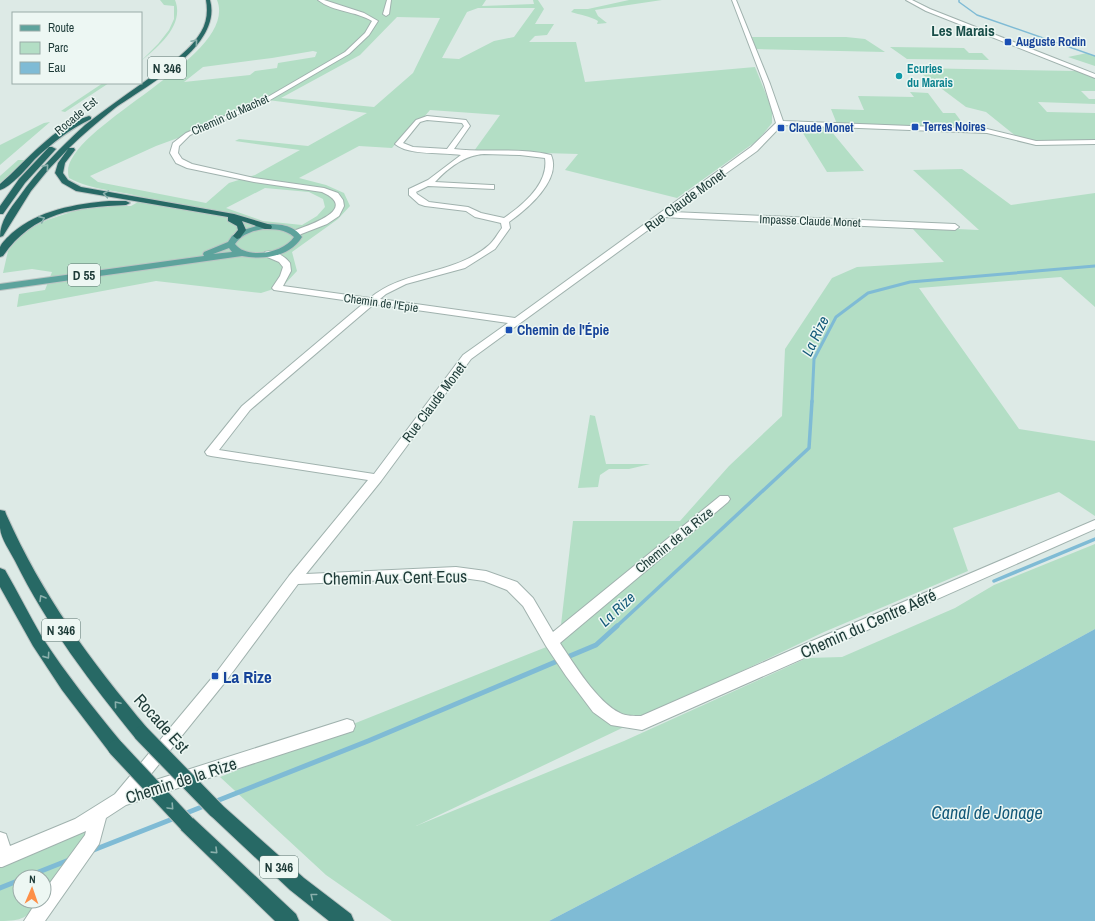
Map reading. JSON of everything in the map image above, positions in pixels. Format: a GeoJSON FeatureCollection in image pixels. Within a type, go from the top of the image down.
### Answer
{"type":"FeatureCollection","features":[{"type":"Feature","properties":{"kind":"highway","name":"Rocade Est"},"geometry":{"type":"LineString","coordinates":[[0,234],[28,189],[78,135],[98,118],[170,65],[196,43],[209,19],[210,8],[208,0]]}},
{"type":"Feature","properties":{"kind":"highway","name":"N 346"},"geometry":{"type":"LineString","coordinates":[[142,79],[184,45]]}},
{"type":"Feature","properties":{"kind":"highway","name":"Rocade Est"},"geometry":{"type":"LineString","coordinates":[[0,212],[22,181],[52,149],[89,118],[136,84]]}},
{"type":"Feature","properties":{"kind":"highway"},"geometry":{"type":"LineString","coordinates":[[0,188],[56,137],[78,121],[89,118]]}},
{"type":"Feature","properties":{"kind":"highway"},"geometry":{"type":"LineString","coordinates":[[98,118],[98,123],[61,164],[58,170],[59,176],[69,184],[94,192],[234,216],[268,226]]}},
{"type":"Feature","properties":{"kind":"highway"},"geometry":{"type":"LineString","coordinates":[[0,254],[9,240],[32,223],[61,211],[102,204],[149,204],[226,218],[240,223],[242,230],[237,236]]}},
{"type":"Feature","properties":{"kind":"highway","name":"Rocade Est"},"geometry":{"type":"LineString","coordinates":[[0,514],[32,582],[64,634],[113,699],[142,734],[216,810],[297,884],[344,921]]}},
{"type":"Feature","properties":{"kind":"highway","name":"N 346"},"geometry":{"type":"LineString","coordinates":[[0,573],[40,646],[88,713],[116,748],[187,824],[289,921]]}},
{"type":"Feature","properties":{"kind":"main road"},"geometry":{"type":"LineString","coordinates":[[268,226],[285,228],[296,233],[298,237],[297,241],[286,250],[268,254],[243,253],[232,248],[231,244],[237,236],[250,229],[268,226]]}},
{"type":"Feature","properties":{"kind":"main road","name":"D 55"},"geometry":{"type":"LineString","coordinates":[[160,265],[208,254],[231,244]]}},
{"type":"Feature","properties":{"kind":"main road","name":"D 55"},"geometry":{"type":"LineString","coordinates":[[4,286],[243,253]]}},
{"type":"Feature","properties":{"kind":"street","name":"Chemin du Machet"},"geometry":{"type":"LineString","coordinates":[[296,233],[324,222],[336,214],[340,206],[339,200],[335,195],[324,190],[254,180],[196,168],[179,161],[174,154],[176,145],[188,134],[268,99],[347,53],[358,44],[374,26],[375,21],[369,17],[334,7],[320,0]]}},
{"type":"Feature","properties":{"kind":"street"},"geometry":{"type":"LineString","coordinates":[[386,14],[389,0]]}},
{"type":"Feature","properties":{"kind":"street"},"geometry":{"type":"LineString","coordinates":[[734,0],[780,123],[987,131],[1036,143],[1095,142]]}},
{"type":"Feature","properties":{"kind":"street"},"geometry":{"type":"LineString","coordinates":[[908,0],[928,10],[1095,76]]}},
{"type":"Feature","properties":{"kind":"street"},"geometry":{"type":"LineString","coordinates":[[377,478],[211,452],[246,408],[382,292],[404,282],[462,266],[492,247],[505,224],[534,196],[546,178],[549,163],[548,158],[541,155],[480,152],[469,154],[450,150],[413,148],[399,144],[418,121],[464,121],[467,126],[450,150]]}},
{"type":"Feature","properties":{"kind":"street","name":"Rue Claude Monet"},"geometry":{"type":"LineString","coordinates":[[121,799],[221,677],[294,580],[377,478],[467,357],[754,149],[780,123]]}},
{"type":"Feature","properties":{"kind":"street"},"geometry":{"type":"LineString","coordinates":[[469,154],[429,184],[412,191],[413,195],[428,204],[468,209],[478,215],[505,224]]}},
{"type":"Feature","properties":{"kind":"street"},"geometry":{"type":"LineString","coordinates":[[429,184],[491,187]]}},
{"type":"Feature","properties":{"kind":"street","name":"Impasse Claude Monet"},"geometry":{"type":"LineString","coordinates":[[665,214],[680,216],[955,227]]}},
{"type":"Feature","properties":{"kind":"street","name":"Chemin de l'Epie"},"geometry":{"type":"LineString","coordinates":[[286,250],[283,253],[283,260],[287,265],[287,274],[277,288],[518,321]]}},
{"type":"Feature","properties":{"kind":"street"},"geometry":{"type":"LineString","coordinates":[[268,254],[283,260]]}},
{"type":"Feature","properties":{"kind":"street","name":"Chemin de la Rize"},"geometry":{"type":"LineString","coordinates":[[553,644],[724,499]]}},
{"type":"Feature","properties":{"kind":"street","name":"Chemin du Centre Aéré"},"geometry":{"type":"LineString","coordinates":[[642,723],[1095,524]]}},
{"type":"Feature","properties":{"kind":"street","name":"Chemin Aux Cent Ecus"},"geometry":{"type":"LineString","coordinates":[[294,580],[456,572],[486,576],[512,586],[528,602],[571,672],[599,707],[617,720],[642,723]]}},
{"type":"Feature","properties":{"kind":"street","name":"Chemin de la Rize"},"geometry":{"type":"LineString","coordinates":[[1,859],[81,825],[121,799],[347,726]]}},
{"type":"Feature","properties":{"kind":"street"},"geometry":{"type":"LineString","coordinates":[[34,921],[94,838],[98,814]]}},
{"type":"Feature","properties":{"kind":"street"},"geometry":{"type":"LineString","coordinates":[[0,840],[1,859]]}},
{"type":"Feature","properties":{"kind":"green space"},"geometry":{"type":"Polygon","coordinates":[[[160,0],[175,0],[177,9],[173,27],[162,42],[142,60],[169,30],[174,19],[174,6],[164,5],[160,0]]]}},
{"type":"Feature","properties":{"kind":"green space"},"geometry":{"type":"Polygon","coordinates":[[[217,0],[486,0],[482,6],[534,4],[533,0],[538,0],[544,9],[535,24],[554,24],[547,35],[535,36],[529,42],[576,42],[585,82],[755,67],[772,109],[772,123],[758,140],[677,198],[565,170],[578,154],[474,151],[500,115],[430,110],[424,117],[416,120],[392,148],[359,146],[299,178],[326,185],[344,193],[350,206],[338,219],[292,252],[297,271],[283,286],[261,293],[156,281],[17,307],[19,294],[45,290],[52,272],[32,269],[3,273],[8,251],[23,232],[47,220],[77,210],[110,206],[131,206],[145,198],[97,188],[69,178],[72,159],[89,138],[115,116],[176,70],[202,46],[217,23],[217,0]],[[478,8],[467,12],[442,58],[459,59],[494,41],[514,37],[535,8],[478,8]],[[397,17],[360,55],[281,98],[374,107],[413,73],[440,18],[397,17]],[[313,51],[203,67],[184,82],[250,75],[255,71],[277,68],[278,63],[315,57],[317,52],[313,51]],[[268,100],[197,131],[156,146],[90,176],[98,182],[206,203],[229,183],[255,175],[300,150],[235,141],[239,139],[308,146],[367,113],[268,100]],[[265,188],[226,208],[263,221],[302,225],[317,216],[325,207],[323,199],[309,192],[265,188]]]}},
{"type":"Feature","properties":{"kind":"green space"},"geometry":{"type":"Polygon","coordinates":[[[629,0],[662,0],[595,10],[598,16],[607,23],[597,24],[598,21],[595,19],[571,12],[574,9],[588,9],[629,0]]]}},
{"type":"Feature","properties":{"kind":"green space"},"geometry":{"type":"Polygon","coordinates":[[[752,37],[846,37],[865,39],[885,52],[756,49],[752,37]]]}},
{"type":"Feature","properties":{"kind":"green space"},"geometry":{"type":"Polygon","coordinates":[[[890,47],[964,48],[969,53],[982,53],[989,60],[907,59],[890,47]]]}},
{"type":"Feature","properties":{"kind":"green space"},"geometry":{"type":"Polygon","coordinates":[[[1087,53],[1095,56],[1095,66],[1068,57],[1087,53]]]}},
{"type":"Feature","properties":{"kind":"green space"},"geometry":{"type":"Polygon","coordinates":[[[914,68],[1077,71],[1095,78],[1095,91],[1081,91],[1089,99],[1095,99],[1095,104],[1038,102],[1047,112],[1095,113],[1095,141],[1042,142],[1017,137],[986,112],[966,107],[914,68]]]}},
{"type":"Feature","properties":{"kind":"green space"},"geometry":{"type":"Polygon","coordinates":[[[102,84],[107,84],[65,112],[61,111],[102,84]]]}},
{"type":"Feature","properties":{"kind":"green space"},"geometry":{"type":"Polygon","coordinates":[[[910,92],[928,93],[943,113],[955,113],[967,129],[837,124],[831,109],[864,110],[858,96],[914,97],[910,92]]]}},
{"type":"Feature","properties":{"kind":"green space"},"geometry":{"type":"Polygon","coordinates":[[[50,122],[0,165],[0,145],[44,123],[50,122]]]}},
{"type":"Feature","properties":{"kind":"green space"},"geometry":{"type":"Polygon","coordinates":[[[798,125],[827,126],[864,171],[827,172],[798,125]]]}},
{"type":"Feature","properties":{"kind":"green space"},"geometry":{"type":"Polygon","coordinates":[[[18,160],[26,160],[0,183],[0,176],[18,160]]]}},
{"type":"Feature","properties":{"kind":"green space"},"geometry":{"type":"Polygon","coordinates":[[[962,169],[1011,205],[1095,193],[1095,307],[1061,277],[919,288],[1019,429],[1095,441],[1095,516],[1059,492],[953,528],[968,571],[824,632],[416,826],[624,741],[807,658],[842,657],[955,608],[994,585],[1095,544],[1095,629],[817,781],[549,921],[392,921],[326,875],[220,777],[559,642],[573,521],[680,521],[729,466],[782,416],[785,349],[832,278],[857,267],[944,262],[911,227],[979,230],[913,170],[962,169]]]}},
{"type":"Feature","properties":{"kind":"green space"},"geometry":{"type":"Polygon","coordinates":[[[590,415],[595,416],[606,464],[650,464],[629,469],[609,469],[600,475],[598,487],[578,488],[590,415]]]}},
{"type":"Feature","properties":{"kind":"green space"},"geometry":{"type":"Polygon","coordinates":[[[87,831],[61,878],[52,889],[52,869],[12,869],[12,909],[34,909],[24,917],[14,920],[0,921],[0,867],[87,831]]]}},
{"type":"Feature","properties":{"kind":"water","name":"Canal de Jonage"},"geometry":{"type":"Polygon","coordinates":[[[1095,629],[1095,921],[549,921],[817,781],[1095,629]]]}},
{"type":"Feature","properties":{"kind":"waterway","name":"La Rize"},"geometry":{"type":"LineString","coordinates":[[959,0],[959,2],[977,15],[1095,56]]}},
{"type":"Feature","properties":{"kind":"waterway","name":"La Rize"},"geometry":{"type":"LineString","coordinates":[[812,402],[814,359],[836,317],[868,293],[910,282],[1095,266]]}},
{"type":"Feature","properties":{"kind":"waterway","name":"La Rize"},"geometry":{"type":"LineString","coordinates":[[616,627],[809,448],[812,401]]}},
{"type":"Feature","properties":{"kind":"waterway"},"geometry":{"type":"LineString","coordinates":[[994,581],[1095,539]]}},
{"type":"Feature","properties":{"kind":"waterway","name":"La Rize"},"geometry":{"type":"LineString","coordinates":[[565,658],[596,645],[617,626]]}},
{"type":"Feature","properties":{"kind":"waterway","name":"La Rize"},"geometry":{"type":"LineString","coordinates":[[214,802],[368,741],[560,660]]}},
{"type":"Feature","properties":{"kind":"waterway","name":"La Rize"},"geometry":{"type":"LineString","coordinates":[[184,814],[204,806]]}},
{"type":"Feature","properties":{"kind":"waterway","name":"La Rize"},"geometry":{"type":"LineString","coordinates":[[91,851],[175,818]]}},
{"type":"Feature","properties":{"kind":"waterway","name":"La Rize"},"geometry":{"type":"LineString","coordinates":[[46,869],[69,860]]}},
{"type":"Feature","properties":{"kind":"waterway","name":"La Rize"},"geometry":{"type":"LineString","coordinates":[[0,888],[12,883]]}},
{"type":"Feature","properties":{"kind":"place","name":"Auguste Rodin"},"geometry":{"type":"Point","coordinates":[1008,42]}},
{"type":"Feature","properties":{"kind":"place","name":"Ecuries du Marais"},"geometry":{"type":"Point","coordinates":[899,76]}},
{"type":"Feature","properties":{"kind":"place","name":"Terres Noires"},"geometry":{"type":"Point","coordinates":[915,127]}},
{"type":"Feature","properties":{"kind":"place","name":"Claude Monet"},"geometry":{"type":"Point","coordinates":[781,128]}},
{"type":"Feature","properties":{"kind":"place","name":"Chemin de l'Épie"},"geometry":{"type":"Point","coordinates":[509,330]}},
{"type":"Feature","properties":{"kind":"place","name":"La Rize"},"geometry":{"type":"Point","coordinates":[215,676]}},
{"type":"Feature","properties":{"kind":"district","name":"Les Marais"},"geometry":{"type":"Point","coordinates":[963,30]}}]}
